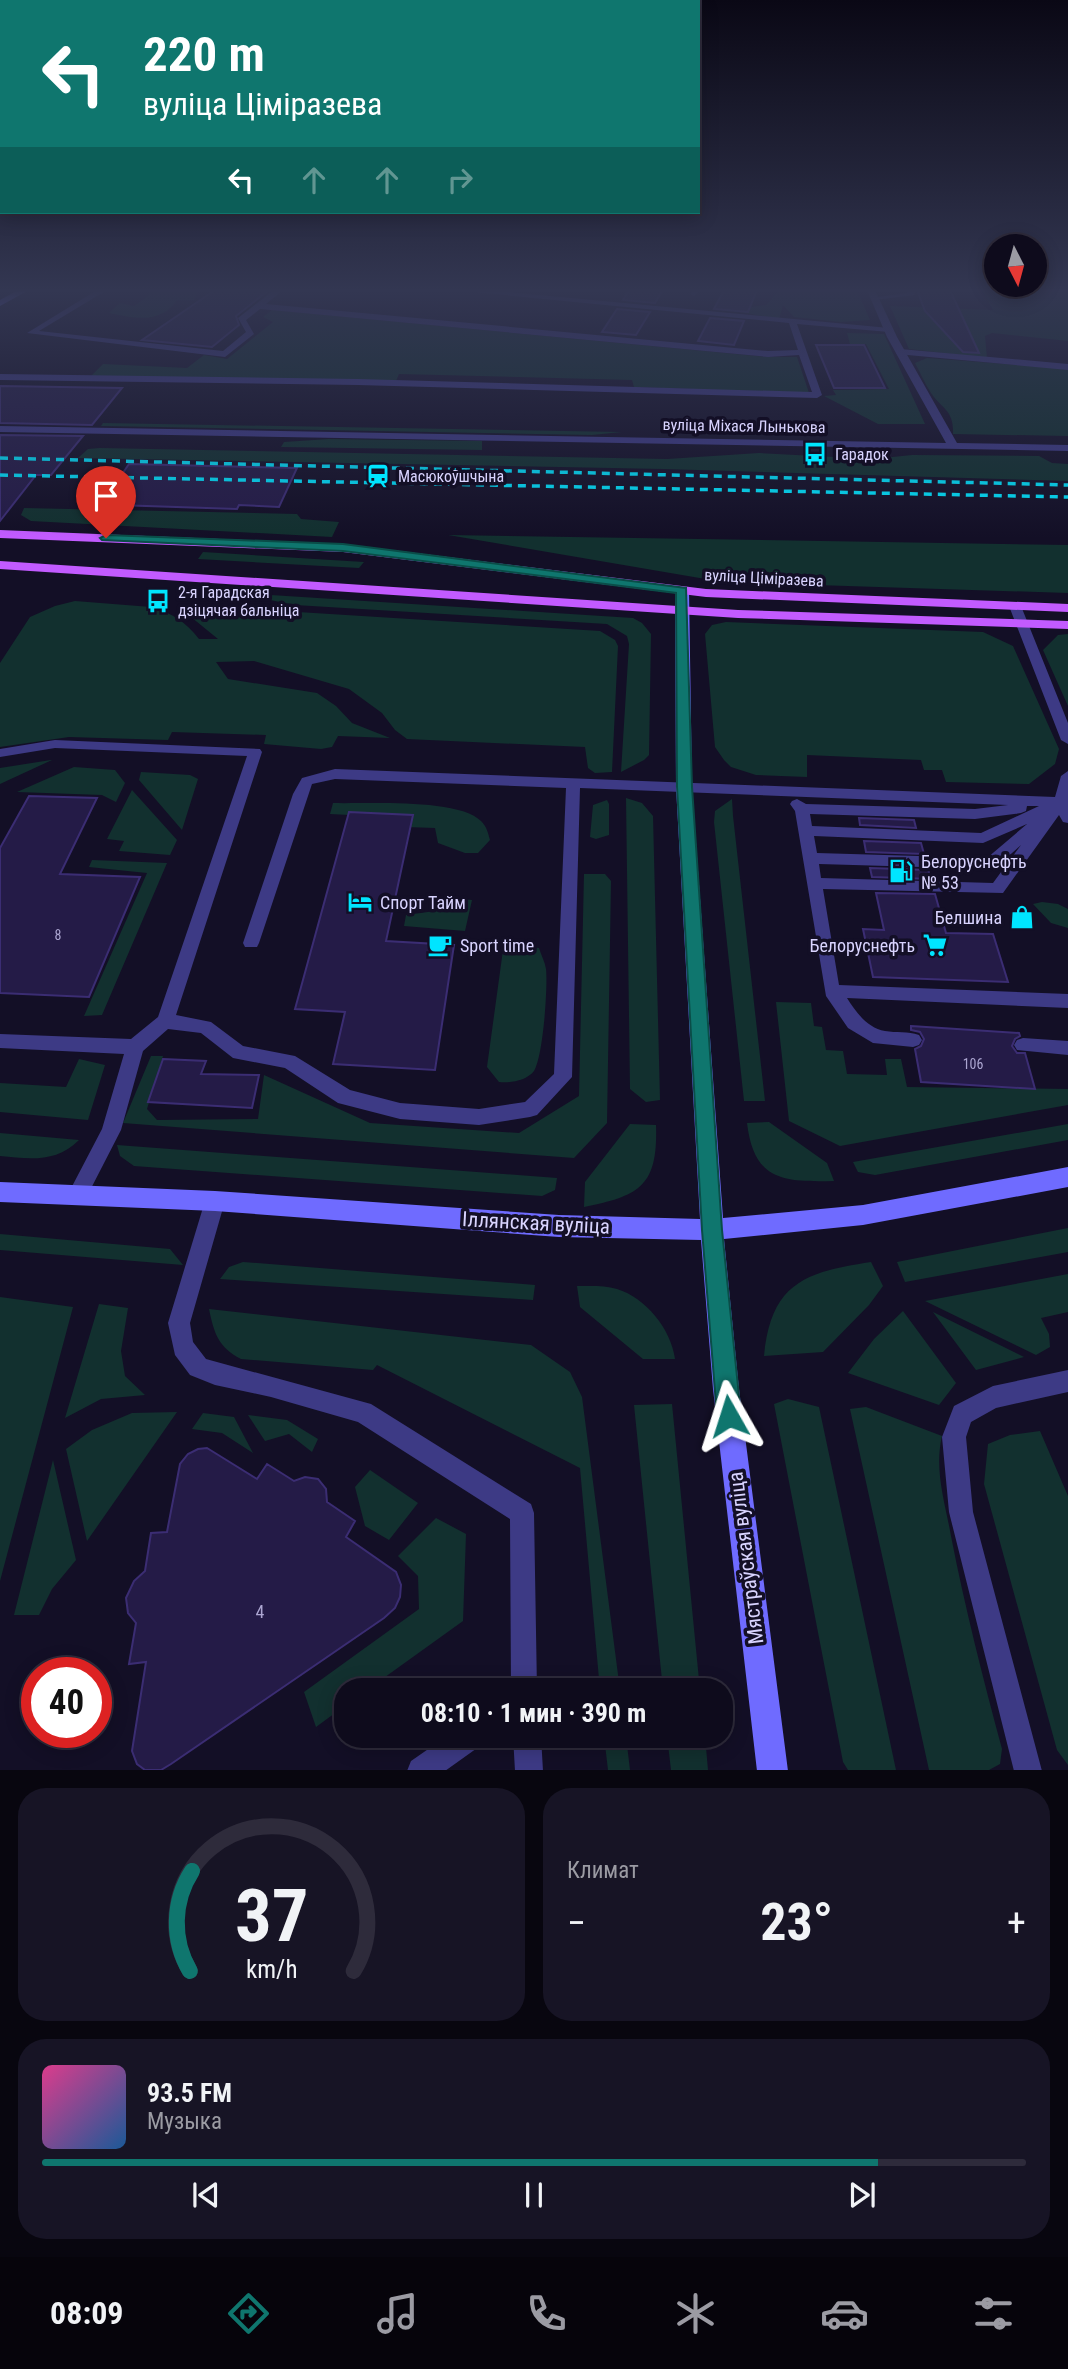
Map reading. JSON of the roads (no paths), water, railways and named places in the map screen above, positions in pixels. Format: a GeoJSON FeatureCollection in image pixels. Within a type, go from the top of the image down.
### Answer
{"type":"FeatureCollection","features":[{"type":"Feature","properties":{"kind":"main road","name":"вуліца Ціміразева"},"geometry":{"type":"LineString","coordinates":[[0,534],[343,548],[682,600],[1068,608]]}},
{"type":"Feature","properties":{"kind":"main road","name":"вуліца Ціміразева"},"geometry":{"type":"LineString","coordinates":[[0,565],[682,600],[1068,625]]}},
{"type":"Feature","properties":{"kind":"street"},"geometry":{"type":"LineString","coordinates":[[912,373],[953,446]]}},
{"type":"Feature","properties":{"kind":"street","name":"вуліца Міхася Лынькова"},"geometry":{"type":"LineString","coordinates":[[0,429],[1068,448]]}},
{"type":"Feature","properties":{"kind":"street","name":"Мястраўская вуліца"},"geometry":{"type":"LineString","coordinates":[[682,600],[684,787],[712,1230],[726,1389],[773,1770]]}},
{"type":"Feature","properties":{"kind":"street","name":"Іллянская вуліца"},"geometry":{"type":"LineString","coordinates":[[0,1192],[215,1201],[559,1226],[712,1230],[863,1215],[1068,1177]]}},
{"type":"Feature","properties":{"kind":"lane"},"geometry":{"type":"LineString","coordinates":[[0,377],[358,382],[817,395],[810,373]]}},
{"type":"Feature","properties":{"kind":"lane"},"geometry":{"type":"LineString","coordinates":[[1015,606],[1068,740]]}},
{"type":"Feature","properties":{"kind":"lane"},"geometry":{"type":"LineString","coordinates":[[0,753],[55,744],[256,752],[165,1021],[135,1047],[111,1130],[77,1196]]}},
{"type":"Feature","properties":{"kind":"lane"},"geometry":{"type":"LineString","coordinates":[[251,943],[300,794],[307,780],[335,774],[1061,802]]}},
{"type":"Feature","properties":{"kind":"lane"},"geometry":{"type":"LineString","coordinates":[[816,883],[997,890],[1061,802],[1068,776]]}},
{"type":"Feature","properties":{"kind":"lane"},"geometry":{"type":"LineString","coordinates":[[165,1021],[205,1027],[239,1054],[289,1061],[345,1097],[400,1111],[479,1117],[530,1109],[564,1077],[573,785]]}},
{"type":"Feature","properties":{"kind":"lane"},"geometry":{"type":"LineString","coordinates":[[783,792],[802,809],[832,991],[854,1023],[879,1038],[913,1040]]}},
{"type":"Feature","properties":{"kind":"lane"},"geometry":{"type":"LineString","coordinates":[[802,809],[975,814],[1061,802]]}},
{"type":"Feature","properties":{"kind":"lane"},"geometry":{"type":"LineString","coordinates":[[1061,802],[1068,818]]}},
{"type":"Feature","properties":{"kind":"lane"},"geometry":{"type":"LineString","coordinates":[[807,831],[983,838],[1061,802]]}},
{"type":"Feature","properties":{"kind":"lane"},"geometry":{"type":"LineString","coordinates":[[811,858],[990,864],[1061,802]]}},
{"type":"Feature","properties":{"kind":"lane"},"geometry":{"type":"LineString","coordinates":[[832,991],[1068,1001]]}},
{"type":"Feature","properties":{"kind":"lane"},"geometry":{"type":"LineString","coordinates":[[0,1041],[135,1047]]}},
{"type":"Feature","properties":{"kind":"lane"},"geometry":{"type":"LineString","coordinates":[[1023,1045],[1068,1048]]}},
{"type":"Feature","properties":{"kind":"lane"},"geometry":{"type":"LineString","coordinates":[[215,1201],[179,1323],[183,1347],[198,1367],[215,1374],[271,1386],[363,1412],[522,1513],[524,1678]]}},
{"type":"Feature","properties":{"kind":"lane"},"geometry":{"type":"LineString","coordinates":[[1028,1770],[961,1512],[954,1437],[961,1414],[993,1397],[1068,1381]]}},
{"type":"Feature","properties":{"kind":"lane"},"geometry":{"type":"LineString","coordinates":[[421,1770],[453,1748]]}},
{"type":"Feature","properties":{"kind":"lane"},"geometry":{"type":"LineString","coordinates":[[528,1748],[529,1770]]}},
{"type":"Feature","properties":{"kind":"railway"},"geometry":{"type":"LineString","coordinates":[[0,458],[1068,485]]}},
{"type":"Feature","properties":{"kind":"railway"},"geometry":{"type":"LineString","coordinates":[[0,475],[1068,497]]}},
{"type":"Feature","properties":{"kind":"place","name":"Гарадок"},"geometry":{"type":"Point","coordinates":[815,454]}},
{"type":"Feature","properties":{"kind":"place","name":"Масюкоўшчына"},"geometry":{"type":"Point","coordinates":[378,476]}},
{"type":"Feature","properties":{"kind":"place","name":"2-я Гарадская дзіцячая бальніца"},"geometry":{"type":"Point","coordinates":[158,601]}},
{"type":"Feature","properties":{"kind":"place","name":"Белоруснефть № 53"},"geometry":{"type":"Point","coordinates":[901,871]}},
{"type":"Feature","properties":{"kind":"place","name":"Спорт Тайм"},"geometry":{"type":"Point","coordinates":[360,902]}},
{"type":"Feature","properties":{"kind":"place","name":"Белшина"},"geometry":{"type":"Point","coordinates":[1022,917]}},
{"type":"Feature","properties":{"kind":"place","name":"Sport time"},"geometry":{"type":"Point","coordinates":[440,945]}},
{"type":"Feature","properties":{"kind":"place","name":"Белоруснефть"},"geometry":{"type":"Point","coordinates":[935,945]}}]}
